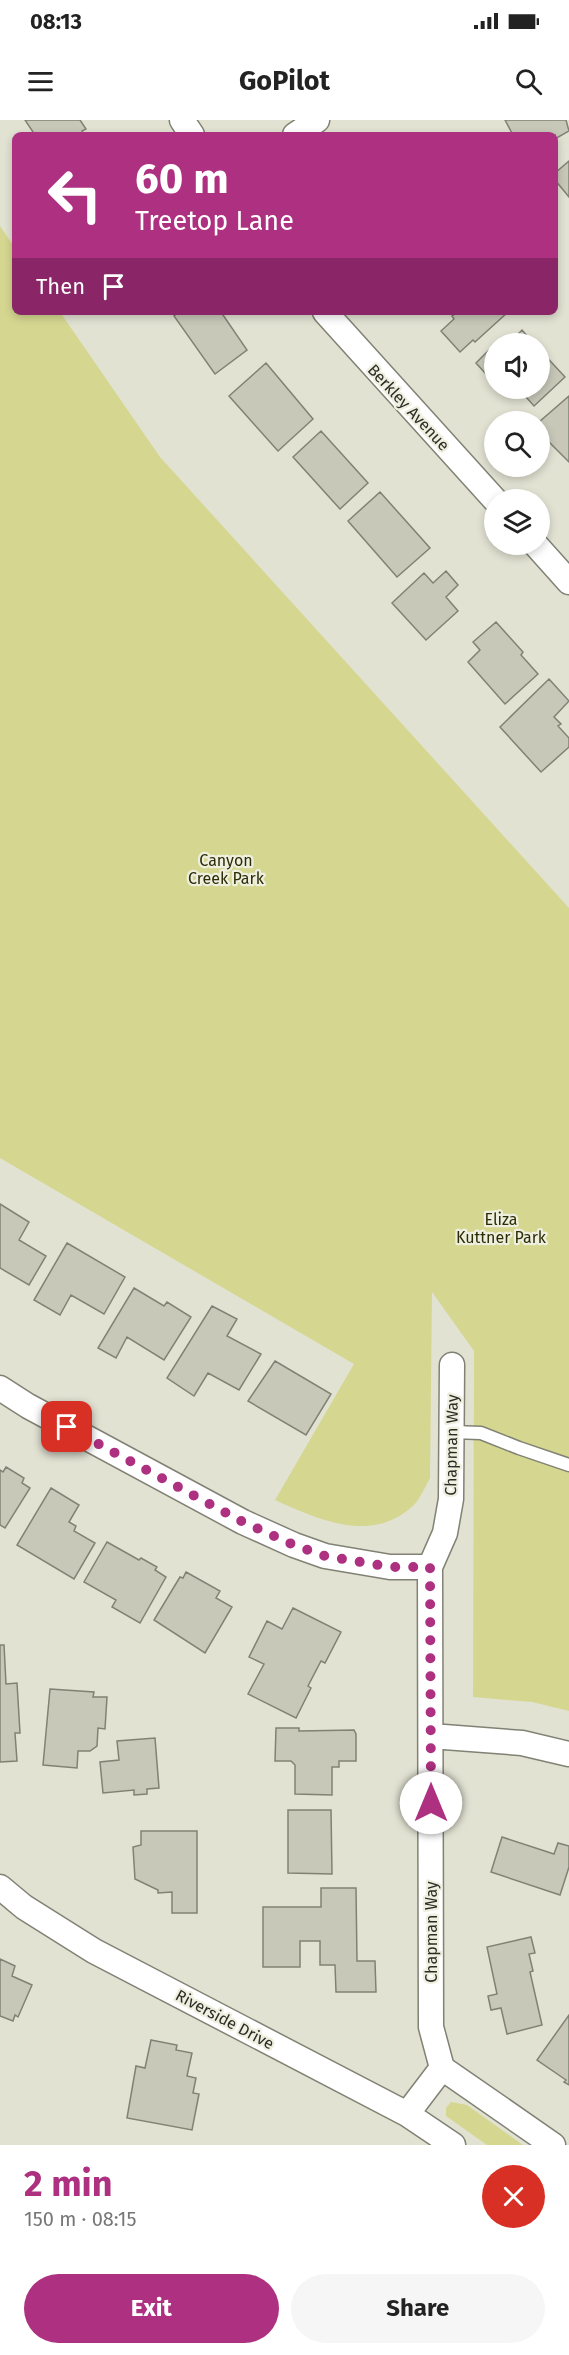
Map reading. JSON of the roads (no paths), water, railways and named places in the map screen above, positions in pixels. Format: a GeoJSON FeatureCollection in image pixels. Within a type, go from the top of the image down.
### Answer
{"type":"FeatureCollection","features":[{"type":"Feature","properties":{"kind":"street"},"geometry":{"type":"LineString","coordinates":[[299,132],[317,120]]}},
{"type":"Feature","properties":{"kind":"street","name":"Berkley Avenue"},"geometry":{"type":"LineString","coordinates":[[328,315],[485,489]]}},
{"type":"Feature","properties":{"kind":"street"},"geometry":{"type":"LineString","coordinates":[[545,555],[569,582]]}},
{"type":"Feature","properties":{"kind":"street","name":"Chapman Way"},"geometry":{"type":"LineString","coordinates":[[442,2068],[431,2027],[430,1567],[445,1533],[451,1499],[452,1365]]}},
{"type":"Feature","properties":{"kind":"street"},"geometry":{"type":"LineString","coordinates":[[0,1388],[28,1406],[232,1517],[294,1545],[325,1556],[390,1567],[430,1567]]}},
{"type":"Feature","properties":{"kind":"street"},"geometry":{"type":"LineString","coordinates":[[431,1736],[522,1743],[569,1754]]}},
{"type":"Feature","properties":{"kind":"street","name":"Riverside Drive"},"geometry":{"type":"LineString","coordinates":[[0,1887],[24,1906],[94,1951],[407,2114],[453,2145]]}},
{"type":"Feature","properties":{"kind":"street"},"geometry":{"type":"LineString","coordinates":[[407,2114],[442,2068],[553,2145]]}},
{"type":"Feature","properties":{"kind":"lane"},"geometry":{"type":"LineString","coordinates":[[452,1432],[481,1433],[569,1465]]}},
{"type":"Feature","properties":{"kind":"park label","name":"Canyon Creek Park"},"geometry":{"type":"Point","coordinates":[226,869]}},
{"type":"Feature","properties":{"kind":"park label","name":"Eliza Kuttner Park"},"geometry":{"type":"Point","coordinates":[501,1228]}}]}
